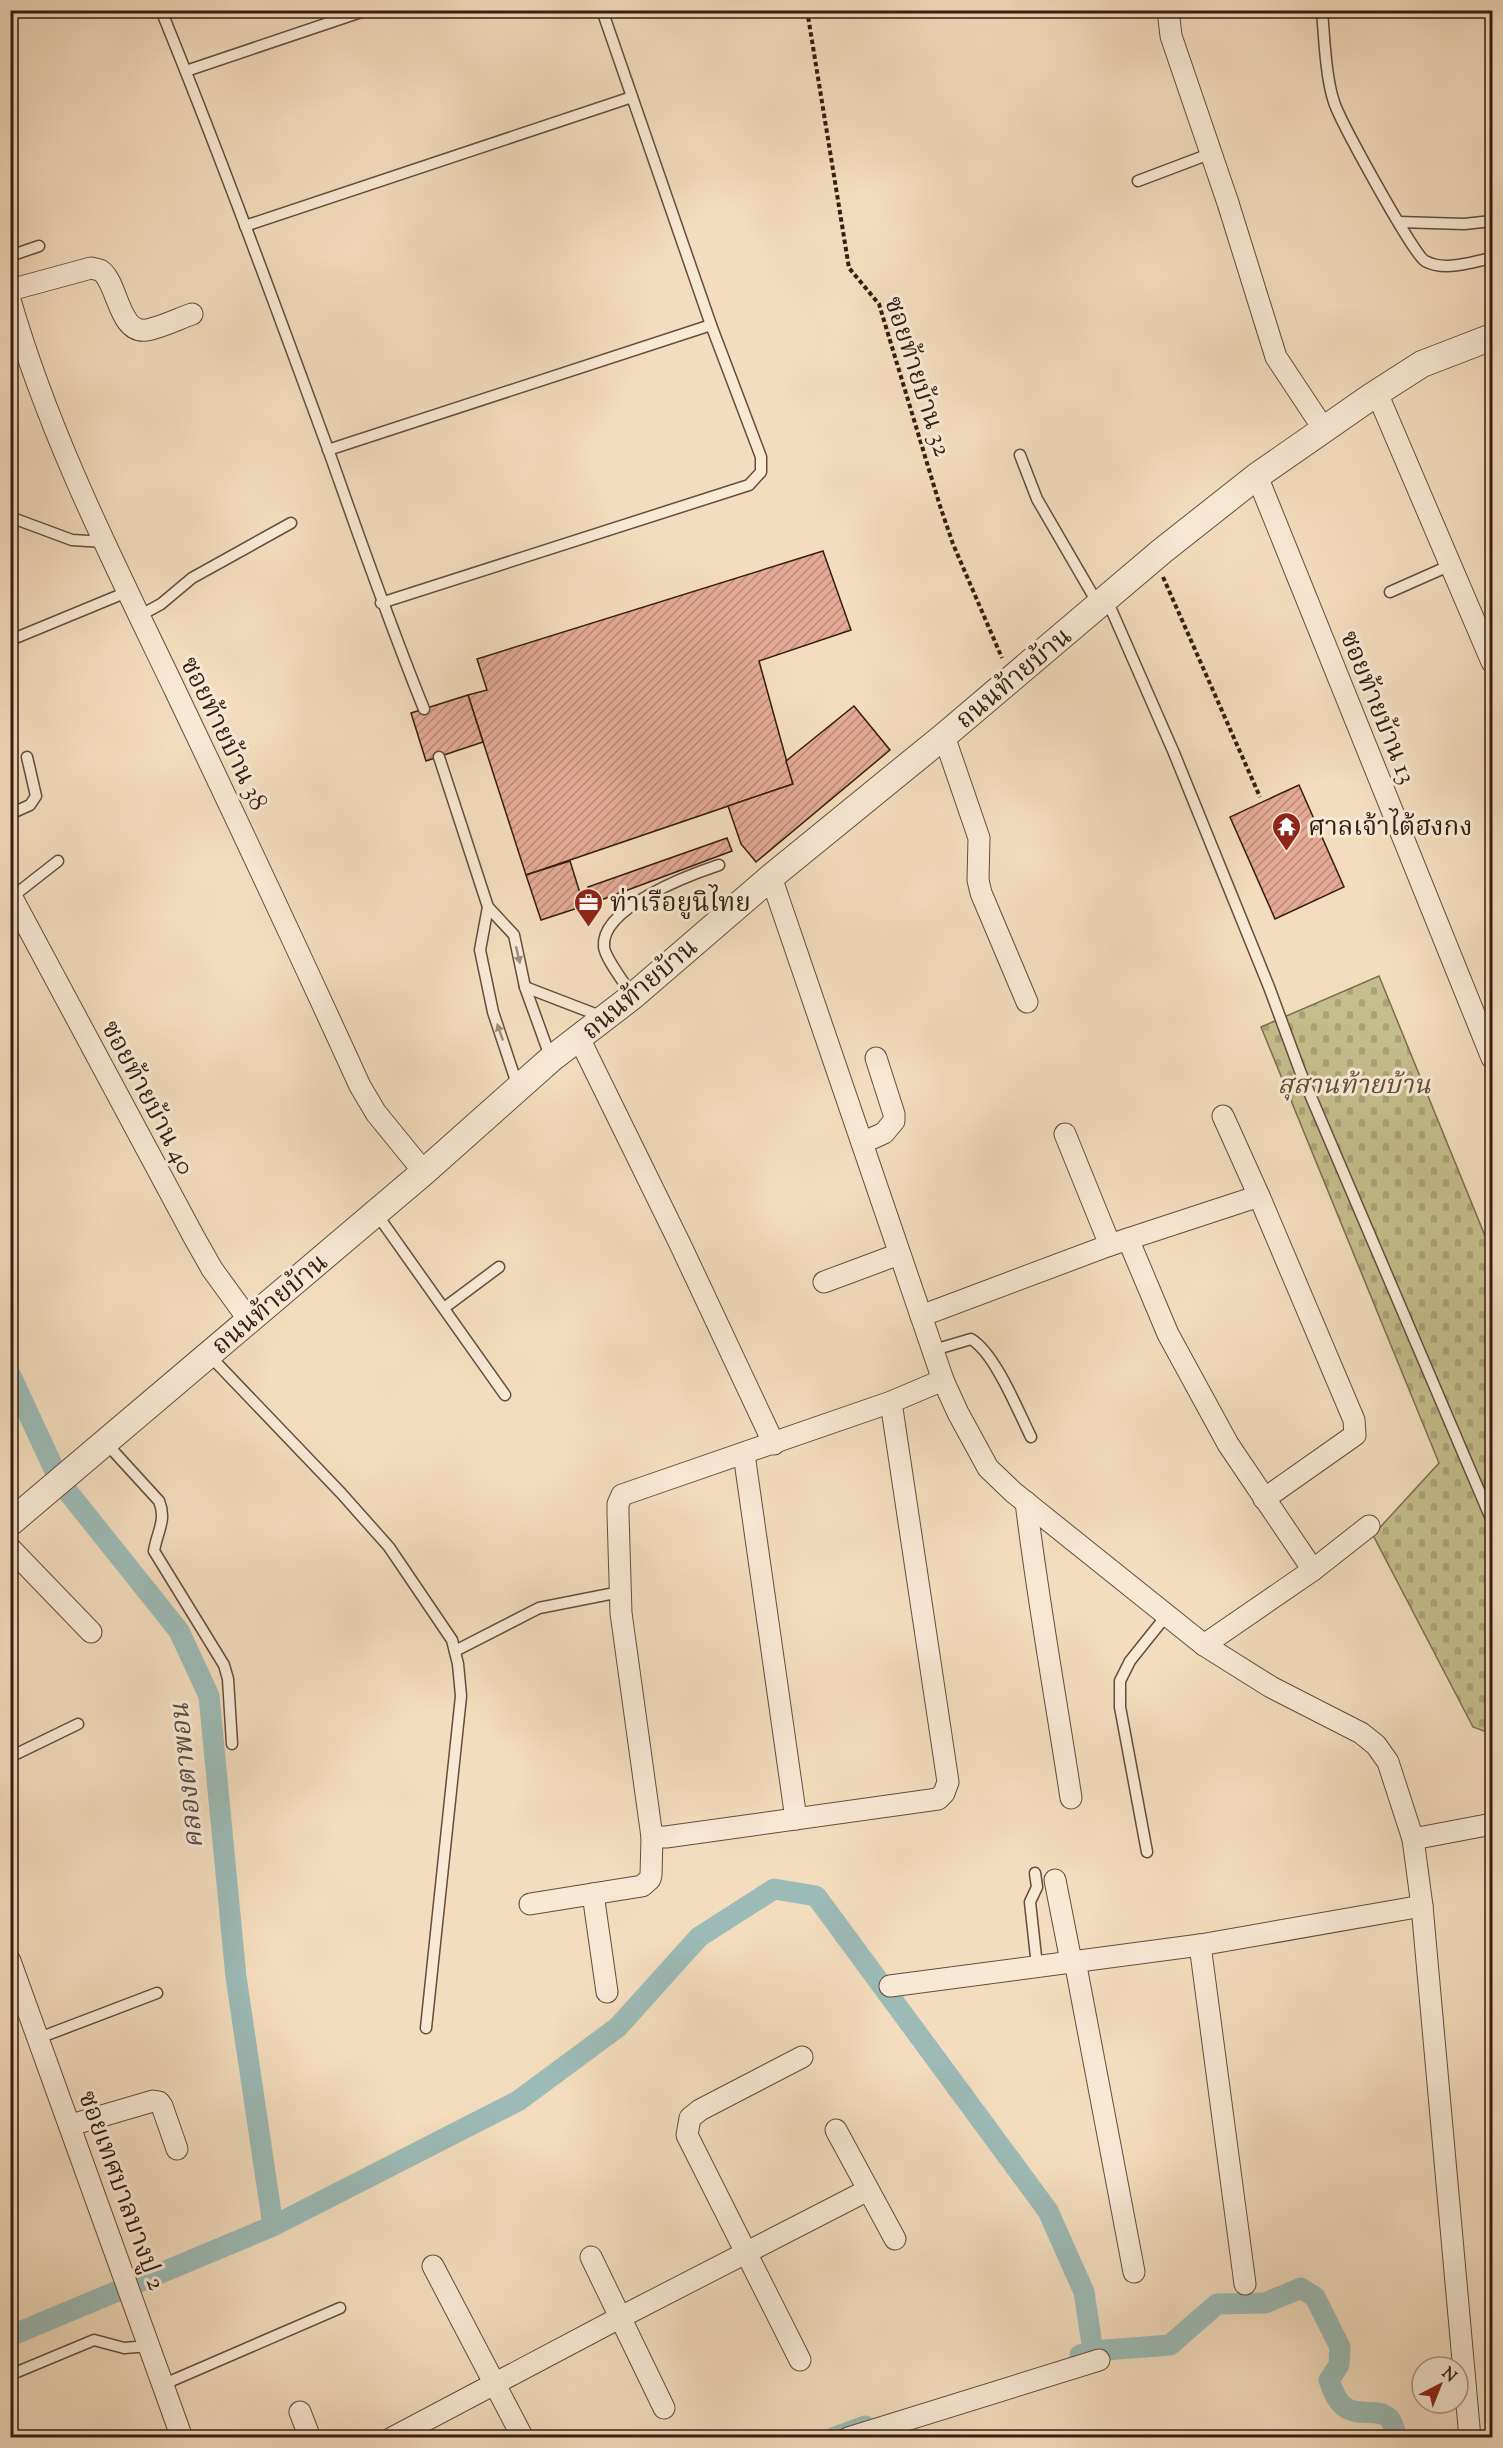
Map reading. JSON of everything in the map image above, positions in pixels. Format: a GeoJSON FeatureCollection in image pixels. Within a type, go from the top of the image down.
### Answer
{"type":"FeatureCollection","features":[{"type":"Feature","properties":{"kind":"street"},"geometry":{"type":"LineString","coordinates":[[1168,10],[1171,36],[1212,153],[1276,357],[1323,428]]}},
{"type":"Feature","properties":{"kind":"street"},"geometry":{"type":"LineString","coordinates":[[10,290],[90,268],[100,270],[105,276],[124,316],[133,327],[145,331],[192,314]]}},
{"type":"Feature","properties":{"kind":"street","name":"ซอยท้ายบ้าน 38"},"geometry":{"type":"LineString","coordinates":[[10,300],[31,366],[83,499],[271,891],[360,1086],[376,1113],[424,1172]]}},
{"type":"Feature","properties":{"kind":"street","name":"ถนนท้ายบ้าน"},"geometry":{"type":"LineString","coordinates":[[10,1523],[424,1172],[551,1059],[633,996],[771,877],[944,736],[1155,557],[1257,476],[1323,428],[1422,364],[1492,337]]}},
{"type":"Feature","properties":{"kind":"street"},"geometry":{"type":"LineString","coordinates":[[1377,393],[1492,662]]}},
{"type":"Feature","properties":{"kind":"street","name":"ซอยท้ายบ้าน 13"},"geometry":{"type":"LineString","coordinates":[[1257,476],[1492,1058]]}},
{"type":"Feature","properties":{"kind":"street"},"geometry":{"type":"LineString","coordinates":[[944,736],[979,838],[978,880],[981,893],[1027,1002]]}},
{"type":"Feature","properties":{"kind":"street"},"geometry":{"type":"LineString","coordinates":[[771,877],[944,1380],[958,1413],[988,1468],[1026,1502],[1204,1645],[1271,1687],[1361,1733],[1376,1745],[1388,1762],[1413,1839],[1422,1906],[1470,2438]]}},
{"type":"Feature","properties":{"kind":"street","name":"ซอยท้ายบ้าน 40"},"geometry":{"type":"LineString","coordinates":[[11,896],[195,1239],[212,1269],[249,1320]]}},
{"type":"Feature","properties":{"kind":"street"},"geometry":{"type":"LineString","coordinates":[[579,1038],[680,1244],[774,1444]]}},
{"type":"Feature","properties":{"kind":"street"},"geometry":{"type":"LineString","coordinates":[[862,1143],[884,1134],[894,1121],[876,1058]]}},
{"type":"Feature","properties":{"kind":"street"},"geometry":{"type":"LineString","coordinates":[[1223,1116],[1354,1420],[1355,1435],[1264,1499]]}},
{"type":"Feature","properties":{"kind":"street"},"geometry":{"type":"LineString","coordinates":[[1065,1134],[1119,1242],[1228,1444],[1313,1570]]}},
{"type":"Feature","properties":{"kind":"street"},"geometry":{"type":"LineString","coordinates":[[921,1316],[1119,1242],[1259,1196]]}},
{"type":"Feature","properties":{"kind":"street"},"geometry":{"type":"LineString","coordinates":[[824,1282],[899,1254]]}},
{"type":"Feature","properties":{"kind":"street"},"geometry":{"type":"LineString","coordinates":[[530,1904],[642,1886],[647,1883],[651,1875],[652,1837],[621,1613],[618,1504],[622,1495],[774,1444],[891,1402],[944,1380]]}},
{"type":"Feature","properties":{"kind":"street"},"geometry":{"type":"LineString","coordinates":[[652,1837],[666,1837],[938,1799],[944,1793],[948,1782],[891,1402]]}},
{"type":"Feature","properties":{"kind":"street"},"geometry":{"type":"LineString","coordinates":[[744,1454],[796,1819]]}},
{"type":"Feature","properties":{"kind":"street"},"geometry":{"type":"LineString","coordinates":[[1026,1502],[1038,1599],[1049,1651],[1071,1798]]}},
{"type":"Feature","properties":{"kind":"street"},"geometry":{"type":"LineString","coordinates":[[1204,1645],[1313,1570],[1370,1526]]}},
{"type":"Feature","properties":{"kind":"street"},"geometry":{"type":"LineString","coordinates":[[10,1548],[91,1632]]}},
{"type":"Feature","properties":{"kind":"street"},"geometry":{"type":"LineString","coordinates":[[1413,1839],[1492,1824]]}},
{"type":"Feature","properties":{"kind":"street"},"geometry":{"type":"LineString","coordinates":[[1056,1880],[1134,2272]]}},
{"type":"Feature","properties":{"kind":"street"},"geometry":{"type":"LineString","coordinates":[[593,1894],[607,1992]]}},
{"type":"Feature","properties":{"kind":"street"},"geometry":{"type":"LineString","coordinates":[[890,1986],[1200,1945],[1422,1906]]}},
{"type":"Feature","properties":{"kind":"street"},"geometry":{"type":"LineString","coordinates":[[1200,1945],[1245,2284]]}},
{"type":"Feature","properties":{"kind":"street","name":"ซอยเทศบาลบางปู 2"},"geometry":{"type":"LineString","coordinates":[[10,1961],[182,2438]]}},
{"type":"Feature","properties":{"kind":"street"},"geometry":{"type":"LineString","coordinates":[[800,2360],[687,2135],[690,2118],[700,2110],[802,2057]]}},
{"type":"Feature","properties":{"kind":"street"},"geometry":{"type":"LineString","coordinates":[[71,2125],[153,2101],[159,2102],[177,2149]]}},
{"type":"Feature","properties":{"kind":"street"},"geometry":{"type":"LineString","coordinates":[[836,2130],[895,2239]]}},
{"type":"Feature","properties":{"kind":"street"},"geometry":{"type":"LineString","coordinates":[[392,2438],[495,2382],[868,2190]]}},
{"type":"Feature","properties":{"kind":"street"},"geometry":{"type":"LineString","coordinates":[[591,2257],[664,2408]]}},
{"type":"Feature","properties":{"kind":"street"},"geometry":{"type":"LineString","coordinates":[[432,2266],[523,2438]]}},
{"type":"Feature","properties":{"kind":"street"},"geometry":{"type":"LineString","coordinates":[[848,2438],[1099,2360]]}},
{"type":"Feature","properties":{"kind":"street"},"geometry":{"type":"LineString","coordinates":[[300,2412],[310,2438]]}},
{"type":"Feature","properties":{"kind":"lane"},"geometry":{"type":"LineString","coordinates":[[161,10],[245,226],[328,450],[381,603],[424,709]]}},
{"type":"Feature","properties":{"kind":"lane"},"geometry":{"type":"LineString","coordinates":[[186,71],[367,10]]}},
{"type":"Feature","properties":{"kind":"lane"},"geometry":{"type":"LineString","coordinates":[[381,603],[749,484],[761,472],[761,457],[711,325],[602,10]]}},
{"type":"Feature","properties":{"kind":"lane"},"geometry":{"type":"LineString","coordinates":[[1322,10],[1334,101],[1399,222],[1423,260],[1441,267],[1492,258]]}},
{"type":"Feature","properties":{"kind":"lane"},"geometry":{"type":"LineString","coordinates":[[245,226],[632,97]]}},
{"type":"Feature","properties":{"kind":"lane"},"geometry":{"type":"LineString","coordinates":[[1138,182],[1212,153]]}},
{"type":"Feature","properties":{"kind":"lane"},"geometry":{"type":"LineString","coordinates":[[1399,222],[1464,224],[1492,221]]}},
{"type":"Feature","properties":{"kind":"lane"},"geometry":{"type":"LineString","coordinates":[[10,256],[39,246]]}},
{"type":"Feature","properties":{"kind":"lane"},"geometry":{"type":"LineString","coordinates":[[328,450],[711,325]]}},
{"type":"Feature","properties":{"kind":"lane"},"geometry":{"type":"LineString","coordinates":[[1020,455],[1037,499],[1102,601],[1179,764],[1269,987],[1300,1071],[1492,1521]]}},
{"type":"Feature","properties":{"kind":"lane"},"geometry":{"type":"LineString","coordinates":[[10,517],[72,540],[104,542]]}},
{"type":"Feature","properties":{"kind":"lane"},"geometry":{"type":"LineString","coordinates":[[139,616],[161,604],[192,578],[291,523]]}},
{"type":"Feature","properties":{"kind":"lane"},"geometry":{"type":"LineString","coordinates":[[1390,592],[1451,566]]}},
{"type":"Feature","properties":{"kind":"lane"},"geometry":{"type":"LineString","coordinates":[[18,637],[127,592]]}},
{"type":"Feature","properties":{"kind":"lane"},"geometry":{"type":"LineString","coordinates":[[10,814],[30,805],[36,796],[27,757]]}},
{"type":"Feature","properties":{"kind":"lane"},"geometry":{"type":"LineString","coordinates":[[439,757],[488,907],[514,935],[525,987],[551,1059]]}},
{"type":"Feature","properties":{"kind":"lane"},"geometry":{"type":"LineString","coordinates":[[11,896],[58,861]]}},
{"type":"Feature","properties":{"kind":"lane"},"geometry":{"type":"LineString","coordinates":[[633,996],[604,949],[605,934],[612,922],[647,897],[686,876],[719,865]]}},
{"type":"Feature","properties":{"kind":"lane"},"geometry":{"type":"LineString","coordinates":[[488,907],[480,950],[493,1012],[519,1087]]}},
{"type":"Feature","properties":{"kind":"lane"},"geometry":{"type":"LineString","coordinates":[[525,987],[604,1018]]}},
{"type":"Feature","properties":{"kind":"lane"},"geometry":{"type":"LineString","coordinates":[[376,1212],[505,1395]]}},
{"type":"Feature","properties":{"kind":"lane"},"geometry":{"type":"LineString","coordinates":[[444,1308],[499,1267]]}},
{"type":"Feature","properties":{"kind":"lane"},"geometry":{"type":"LineString","coordinates":[[934,1350],[971,1339],[978,1343],[989,1356],[1031,1437]]}},
{"type":"Feature","properties":{"kind":"lane"},"geometry":{"type":"LineString","coordinates":[[208,1354],[341,1493],[389,1547],[452,1640],[461,1696],[426,2028]]}},
{"type":"Feature","properties":{"kind":"lane"},"geometry":{"type":"LineString","coordinates":[[105,1442],[159,1501],[163,1511],[163,1523],[154,1551],[224,1665],[228,1679],[232,1743]]}},
{"type":"Feature","properties":{"kind":"lane"},"geometry":{"type":"LineString","coordinates":[[455,1651],[539,1608],[620,1592]]}},
{"type":"Feature","properties":{"kind":"lane"},"geometry":{"type":"LineString","coordinates":[[1147,1852],[1119,1707],[1120,1682],[1130,1661],[1166,1616]]}},
{"type":"Feature","properties":{"kind":"lane"},"geometry":{"type":"LineString","coordinates":[[10,1757],[78,1724]]}},
{"type":"Feature","properties":{"kind":"lane"},"geometry":{"type":"LineString","coordinates":[[1035,1873],[1036,1893],[1030,1902],[1037,1966]]}},
{"type":"Feature","properties":{"kind":"lane"},"geometry":{"type":"LineString","coordinates":[[39,2038],[157,1993]]}},
{"type":"Feature","properties":{"kind":"lane"},"geometry":{"type":"LineString","coordinates":[[162,2385],[340,2308]]}},
{"type":"Feature","properties":{"kind":"lane"},"geometry":{"type":"LineString","coordinates":[[10,2375],[94,2340],[124,2348],[150,2346]]}},
{"type":"Feature","properties":{"kind":"path","name":"ซอยท้ายบ้าน 32"},"geometry":{"type":"LineString","coordinates":[[807,10],[849,268],[879,304],[953,544],[996,644]]}},
{"type":"Feature","properties":{"kind":"path"},"geometry":{"type":"LineString","coordinates":[[1155,557],[1260,796]]}},
{"type":"Feature","properties":{"kind":"green space","name":"สุสานท้ายบ้าน"},"geometry":{"type":"Polygon","coordinates":[[[1379,976],[1492,1253],[1492,1734],[1473,1727],[1373,1535],[1439,1463],[1261,1027],[1379,976]]]}},
{"type":"Feature","properties":{"kind":"building"},"geometry":{"type":"Polygon","coordinates":[[[823,551],[851,630],[759,661],[793,784],[526,875],[468,695],[487,690],[477,659],[823,551]]]}},
{"type":"Feature","properties":{"kind":"building"},"geometry":{"type":"Polygon","coordinates":[[[468,695],[483,742],[426,761],[411,713],[468,695]]]}},
{"type":"Feature","properties":{"kind":"building"},"geometry":{"type":"Polygon","coordinates":[[[854,706],[890,750],[756,862],[741,844],[728,806],[793,784],[786,761],[854,706]]]}},
{"type":"Feature","properties":{"kind":"building","name":"ศาลเจ้าไต้ฮงกง"},"geometry":{"type":"Polygon","coordinates":[[[1299,785],[1344,887],[1275,919],[1230,817],[1299,785]]]}},
{"type":"Feature","properties":{"kind":"building"},"geometry":{"type":"Polygon","coordinates":[[[727,838],[732,851],[593,903],[588,887],[727,838]]]}},
{"type":"Feature","properties":{"kind":"building"},"geometry":{"type":"Polygon","coordinates":[[[570,861],[584,906],[541,920],[526,875],[570,861]]]}},
{"type":"Feature","properties":{"kind":"waterway","name":"คลองตาพอน"},"geometry":{"type":"LineString","coordinates":[[10,1374],[60,1482],[179,1631],[209,1696],[236,1977],[273,2226]]}},
{"type":"Feature","properties":{"kind":"waterway"},"geometry":{"type":"LineString","coordinates":[[10,2336],[273,2226],[518,2101],[618,2027],[699,1937],[774,1889],[816,1896],[1048,2211],[1084,2292],[1093,2351]]}},
{"type":"Feature","properties":{"kind":"waterway"},"geometry":{"type":"LineString","coordinates":[[1080,2355],[1093,2351],[1170,2345],[1217,2304],[1265,2303],[1301,2288],[1315,2297],[1340,2347],[1339,2365],[1329,2380],[1337,2399],[1353,2411],[1383,2415],[1393,2426],[1396,2438]]}},
{"type":"Feature","properties":{"kind":"waterway"},"geometry":{"type":"LineString","coordinates":[[832,2438],[865,2426]]}},
{"type":"Feature","properties":{"kind":"place","name":"ศาลเจ้าไต้ฮงกง"},"geometry":{"type":"Point","coordinates":[1287,852]}},
{"type":"Feature","properties":{"kind":"place","name":"ท่าเรือยูนิไทย"},"geometry":{"type":"Point","coordinates":[589,928]}}]}
